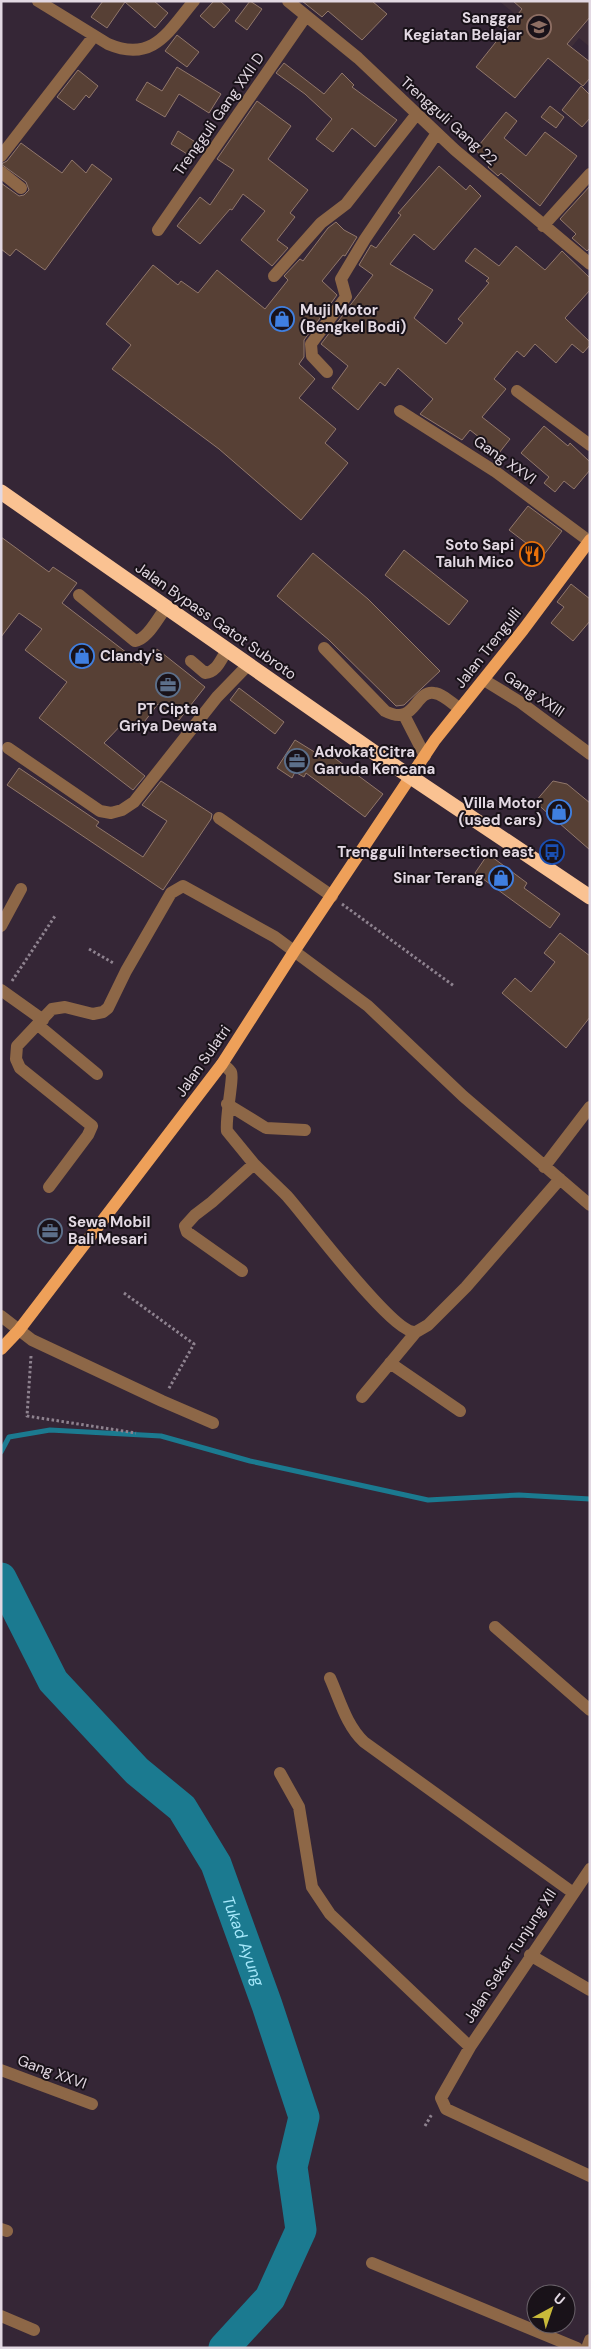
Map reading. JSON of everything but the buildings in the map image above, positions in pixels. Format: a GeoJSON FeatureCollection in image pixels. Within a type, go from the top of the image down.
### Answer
{"type":"FeatureCollection","features":[{"type":"Feature","properties":{"kind":"highway","name":"Jalan Bypass Gatot Subroto"},"geometry":{"type":"LineString","coordinates":[[1,492],[412,778],[590,897]]}},
{"type":"Feature","properties":{"kind":"main road","name":"Jalan Trengulli"},"geometry":{"type":"LineString","coordinates":[[412,778],[425,756],[589,540]]}},
{"type":"Feature","properties":{"kind":"main road","name":"Jalan Sulatri"},"geometry":{"type":"LineString","coordinates":[[1,1349],[19,1330],[222,1064],[295,950],[412,778]]}},
{"type":"Feature","properties":{"kind":"street"},"geometry":{"type":"LineString","coordinates":[[38,1],[94,36],[120,49],[141,50],[157,44],[194,1]]}},
{"type":"Feature","properties":{"kind":"street","name":"Trengguli Gang 22"},"geometry":{"type":"LineString","coordinates":[[288,1],[358,58],[436,133],[543,226],[590,264]]}},
{"type":"Feature","properties":{"kind":"street","name":"Trengguli Gang XXII D"},"geometry":{"type":"LineString","coordinates":[[158,230],[306,16]]}},
{"type":"Feature","properties":{"kind":"street"},"geometry":{"type":"LineString","coordinates":[[1,156],[94,36]]}},
{"type":"Feature","properties":{"kind":"street"},"geometry":{"type":"LineString","coordinates":[[274,276],[321,223],[346,204],[416,114]]}},
{"type":"Feature","properties":{"kind":"street"},"geometry":{"type":"LineString","coordinates":[[327,372],[312,356],[311,344],[346,297],[341,279],[436,133]]}},
{"type":"Feature","properties":{"kind":"street"},"geometry":{"type":"LineString","coordinates":[[1,172],[21,188]]}},
{"type":"Feature","properties":{"kind":"street"},"geometry":{"type":"LineString","coordinates":[[543,226],[590,174]]}},
{"type":"Feature","properties":{"kind":"street"},"geometry":{"type":"LineString","coordinates":[[517,391],[590,446]]}},
{"type":"Feature","properties":{"kind":"street","name":"Gang XXVI"},"geometry":{"type":"LineString","coordinates":[[400,411],[496,472],[589,540]]}},
{"type":"Feature","properties":{"kind":"street"},"geometry":{"type":"LineString","coordinates":[[79,595],[135,641],[140,640],[145,635],[166,608]]}},
{"type":"Feature","properties":{"kind":"street"},"geometry":{"type":"LineString","coordinates":[[324,648],[385,711],[395,716],[404,715],[427,694],[435,693],[460,709]]}},
{"type":"Feature","properties":{"kind":"street"},"geometry":{"type":"LineString","coordinates":[[191,661],[205,673],[208,673],[217,666],[227,650]]}},
{"type":"Feature","properties":{"kind":"street"},"geometry":{"type":"LineString","coordinates":[[8,748],[100,811],[111,813],[122,810],[144,792],[217,698],[248,665]]}},
{"type":"Feature","properties":{"kind":"street","name":"Gang XXIII"},"geometry":{"type":"LineString","coordinates":[[484,680],[520,702],[590,754]]}},
{"type":"Feature","properties":{"kind":"street"},"geometry":{"type":"LineString","coordinates":[[404,715],[425,756]]}},
{"type":"Feature","properties":{"kind":"street"},"geometry":{"type":"LineString","coordinates":[[219,818],[332,896]]}},
{"type":"Feature","properties":{"kind":"street"},"geometry":{"type":"LineString","coordinates":[[49,1188],[92,1126],[18,1064],[17,1046],[52,1009],[60,1007],[93,1014],[103,1012],[108,1008],[126,971],[171,893],[183,886],[254,924],[295,950],[368,1006],[463,1096],[590,1205]]}},
{"type":"Feature","properties":{"kind":"street"},"geometry":{"type":"LineString","coordinates":[[1,926],[21,889]]}},
{"type":"Feature","properties":{"kind":"street"},"geometry":{"type":"LineString","coordinates":[[3,991],[41,1022],[97,1074]]}},
{"type":"Feature","properties":{"kind":"street"},"geometry":{"type":"LineString","coordinates":[[222,1064],[231,1071],[232,1076],[227,1104],[227,1132],[254,1164],[286,1196],[338,1261],[405,1329],[416,1332]]}},
{"type":"Feature","properties":{"kind":"street"},"geometry":{"type":"LineString","coordinates":[[227,1104],[266,1128],[305,1130]]}},
{"type":"Feature","properties":{"kind":"street"},"geometry":{"type":"LineString","coordinates":[[544,1167],[590,1108]]}},
{"type":"Feature","properties":{"kind":"street"},"geometry":{"type":"LineString","coordinates":[[242,1271],[188,1232],[185,1226],[254,1164]]}},
{"type":"Feature","properties":{"kind":"street"},"geometry":{"type":"LineString","coordinates":[[362,1397],[416,1332],[428,1326],[466,1287],[560,1179]]}},
{"type":"Feature","properties":{"kind":"street"},"geometry":{"type":"LineString","coordinates":[[1,1316],[32,1340],[162,1401],[214,1423]]}},
{"type":"Feature","properties":{"kind":"street"},"geometry":{"type":"LineString","coordinates":[[390,1363],[460,1411]]}},
{"type":"Feature","properties":{"kind":"street"},"geometry":{"type":"LineString","coordinates":[[495,1627],[590,1710]]}},
{"type":"Feature","properties":{"kind":"street","name":"Jalan Sekar Tunjung XII"},"geometry":{"type":"LineString","coordinates":[[330,1678],[346,1717],[355,1733],[364,1742],[572,1892],[470,2047],[441,2098],[446,2109],[590,2176]]}},
{"type":"Feature","properties":{"kind":"street"},"geometry":{"type":"LineString","coordinates":[[280,1772],[299,1807],[312,1887],[330,1914],[470,2047]]}},
{"type":"Feature","properties":{"kind":"street"},"geometry":{"type":"LineString","coordinates":[[572,1892],[590,1868]]}},
{"type":"Feature","properties":{"kind":"street"},"geometry":{"type":"LineString","coordinates":[[530,1955],[590,1990]]}},
{"type":"Feature","properties":{"kind":"street","name":"Gang XXVI"},"geometry":{"type":"LineString","coordinates":[[1,2070],[92,2104]]}},
{"type":"Feature","properties":{"kind":"street"},"geometry":{"type":"LineString","coordinates":[[372,2263],[577,2348]]}},
{"type":"Feature","properties":{"kind":"street"},"geometry":{"type":"LineString","coordinates":[[1,2316],[34,2330]]}},
{"type":"Feature","properties":{"kind":"street"},"geometry":{"type":"LineString","coordinates":[[587,2348],[590,2340]]}},
{"type":"Feature","properties":{"kind":"path"},"geometry":{"type":"LineString","coordinates":[[332,896],[454,986]]}},
{"type":"Feature","properties":{"kind":"path"},"geometry":{"type":"LineString","coordinates":[[3,991],[55,916]]}},
{"type":"Feature","properties":{"kind":"path"},"geometry":{"type":"LineString","coordinates":[[89,949],[126,971]]}},
{"type":"Feature","properties":{"kind":"path"},"geometry":{"type":"LineString","coordinates":[[124,1293],[194,1344],[162,1401]]}},
{"type":"Feature","properties":{"kind":"path"},"geometry":{"type":"LineString","coordinates":[[32,1340],[27,1416],[136,1433]]}},
{"type":"Feature","properties":{"kind":"shaded area"},"geometry":{"type":"Polygon","coordinates":[[[499,1],[513,1],[590,17],[590,47],[579,38],[565,55],[499,1]]]}},
{"type":"Feature","properties":{"kind":"waterway"},"geometry":{"type":"LineString","coordinates":[[1,1452],[9,1437],[50,1430],[161,1436],[250,1461],[428,1500],[519,1495],[590,1499]]}},
{"type":"Feature","properties":{"kind":"waterway","name":"Tukad Ayung"},"geometry":{"type":"LineString","coordinates":[[1,1578],[53,1681],[137,1771],[182,1808],[216,1864],[267,2005],[304,2117],[292,2167],[301,2230],[270,2298],[224,2348]]}},
{"type":"Feature","properties":{"kind":"place","name":"Sanggar Kegiatan Belajar"},"geometry":{"type":"Point","coordinates":[539,27]}},
{"type":"Feature","properties":{"kind":"place","name":"Muji Motor (Bengkel Bodi)"},"geometry":{"type":"Point","coordinates":[282,319]}},
{"type":"Feature","properties":{"kind":"place","name":"Soto Sapi Taluh Mico"},"geometry":{"type":"Point","coordinates":[532,554]}},
{"type":"Feature","properties":{"kind":"place","name":"Clandy's"},"geometry":{"type":"Point","coordinates":[82,656]}},
{"type":"Feature","properties":{"kind":"place","name":"PT Cipta Griya Dewata"},"geometry":{"type":"Point","coordinates":[168,685]}},
{"type":"Feature","properties":{"kind":"place","name":"Advokat Citra Garuda Kencana"},"geometry":{"type":"Point","coordinates":[297,761]}},
{"type":"Feature","properties":{"kind":"place","name":"Villa Motor (used cars)"},"geometry":{"type":"Point","coordinates":[559,812]}},
{"type":"Feature","properties":{"kind":"place","name":"Trengguli Intersection east"},"geometry":{"type":"Point","coordinates":[552,852]}},
{"type":"Feature","properties":{"kind":"place","name":"Sinar Terang"},"geometry":{"type":"Point","coordinates":[501,878]}},
{"type":"Feature","properties":{"kind":"place","name":"Sewa Mobil Bali Mesari"},"geometry":{"type":"Point","coordinates":[50,1231]}}]}
